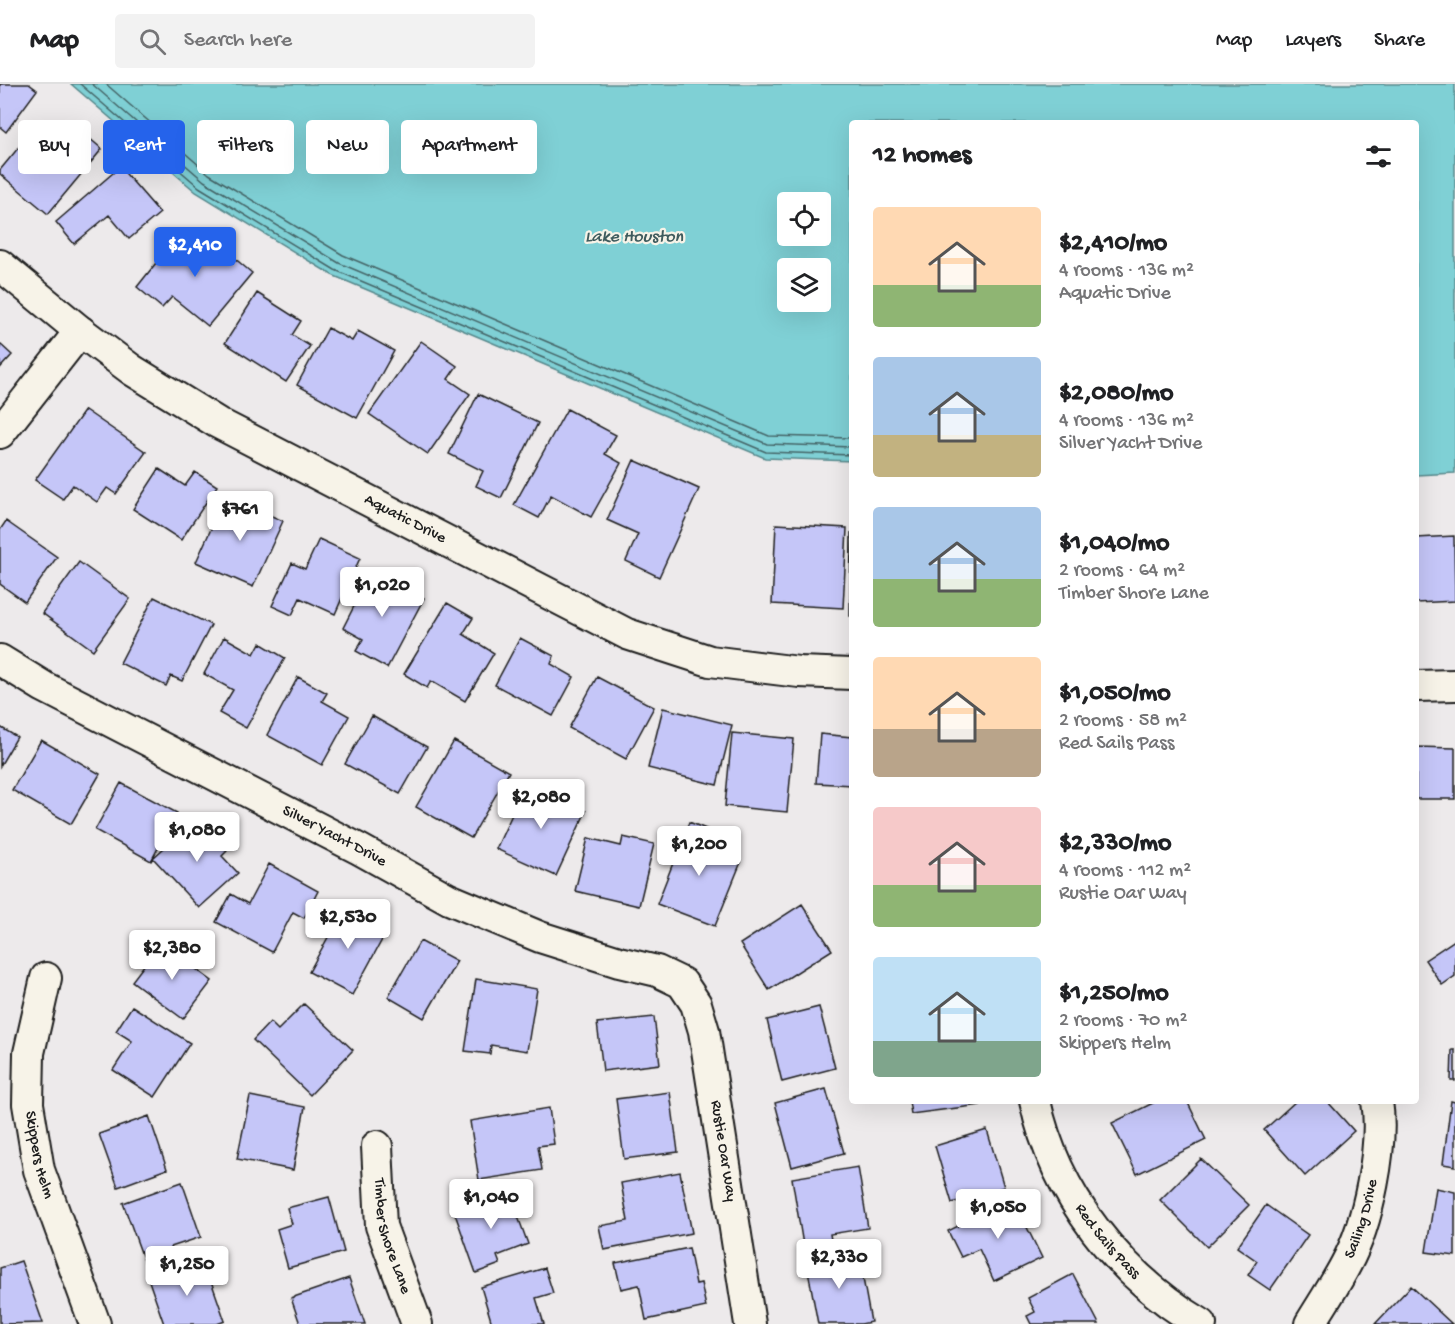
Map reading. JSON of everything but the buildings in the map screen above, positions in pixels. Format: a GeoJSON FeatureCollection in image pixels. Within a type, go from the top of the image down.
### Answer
{"type":"FeatureCollection","features":[{"type":"Feature","properties":{"kind":"street","name":"Aquatic Drive"},"geometry":{"type":"LineString","coordinates":[[0,265],[80,331],[132,370],[218,423],[627,634],[710,661],[800,672],[849,674]]}},
{"type":"Feature","properties":{"kind":"street"},"geometry":{"type":"LineString","coordinates":[[0,433],[80,331]]}},
{"type":"Feature","properties":{"kind":"street","name":"Silver Yacht Drive"},"geometry":{"type":"LineString","coordinates":[[0,660],[44,687],[359,849],[449,899],[540,937],[619,962],[657,971],[682,983]]}},
{"type":"Feature","properties":{"kind":"street"},"geometry":{"type":"LineString","coordinates":[[1419,686],[1455,685]]}},
{"type":"Feature","properties":{"kind":"street","name":"Skippers Helm"},"geometry":{"type":"LineString","coordinates":[[46,978],[29,1053],[28,1104],[39,1170],[95,1324]]}},
{"type":"Feature","properties":{"kind":"street","name":"Rustie Oar Way"},"geometry":{"type":"LineString","coordinates":[[682,983],[696,1004],[704,1031],[750,1324]]}},
{"type":"Feature","properties":{"kind":"street","name":"Red Sails Pass"},"geometry":{"type":"LineString","coordinates":[[1036,1104],[1054,1162],[1083,1215],[1123,1264],[1173,1308],[1201,1324]]}},
{"type":"Feature","properties":{"kind":"street","name":"Sailing Drive"},"geometry":{"type":"LineString","coordinates":[[1310,1324],[1347,1263],[1367,1211],[1377,1152],[1377,1104]]}},
{"type":"Feature","properties":{"kind":"street","name":"Timber Shore Lane"},"geometry":{"type":"LineString","coordinates":[[376,1146],[381,1226],[417,1324]]}},
{"type":"Feature","properties":{"kind":"water","name":"Lake Houston"},"geometry":{"type":"Polygon","coordinates":[[[71,84],[1455,84],[1455,473],[1419,475],[1419,120],[849,120],[849,461],[765,458],[332,275],[196,192],[175,174],[185,174],[185,120],[113,120],[71,84]]]}}]}
